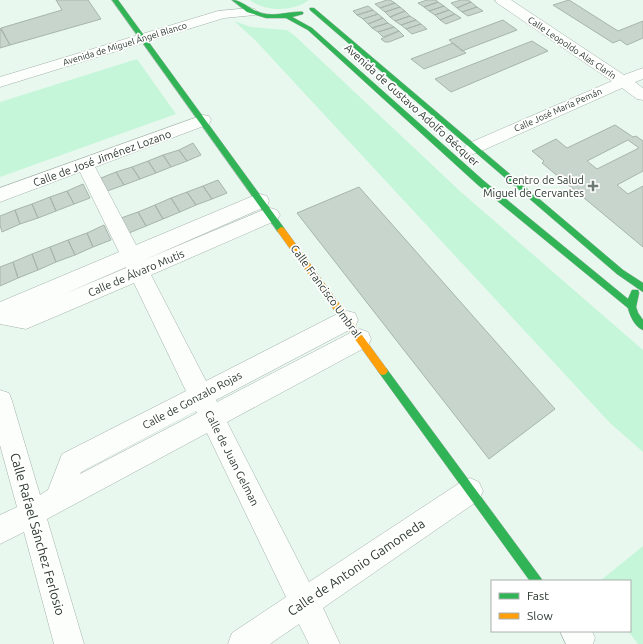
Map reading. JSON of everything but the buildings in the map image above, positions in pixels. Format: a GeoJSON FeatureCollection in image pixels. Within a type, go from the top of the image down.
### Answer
{"type":"FeatureCollection","features":[{"type":"Feature","properties":{"kind":"street","name":"Calle Francisco Umbral"},"geometry":{"type":"LineString","coordinates":[[115,0],[470,491],[536,580]]}},
{"type":"Feature","properties":{"kind":"street","name":"Avenida de Miguel Ángel Blanco"},"geometry":{"type":"LineString","coordinates":[[0,82],[217,7],[227,0]]}},
{"type":"Feature","properties":{"kind":"street"},"geometry":{"type":"LineString","coordinates":[[235,0],[250,12],[287,16]]}},
{"type":"Feature","properties":{"kind":"street","name":"Calle Leopoldo Alas Clarín"},"geometry":{"type":"LineString","coordinates":[[502,0],[643,95]]}},
{"type":"Feature","properties":{"kind":"street","name":"Avenida de Gustavo Adolfo Bécquer"},"geometry":{"type":"LineString","coordinates":[[287,16],[315,6],[473,148],[620,272],[643,288]]}},
{"type":"Feature","properties":{"kind":"street","name":"Avenida de Miguel Ángel Blanco"},"geometry":{"type":"LineString","coordinates":[[0,72],[223,14],[250,12]]}},
{"type":"Feature","properties":{"kind":"street","name":"Avenida de Gustavo Adolfo Bécquer"},"geometry":{"type":"LineString","coordinates":[[287,16],[310,29],[481,183],[630,306],[632,313],[643,326]]}},
{"type":"Feature","properties":{"kind":"street","name":"Calle José María Pemán"},"geometry":{"type":"LineString","coordinates":[[473,148],[643,73]]}},
{"type":"Feature","properties":{"kind":"street","name":"Calle de José Jiménez Lozano"},"geometry":{"type":"LineString","coordinates":[[0,195],[203,120]]}},
{"type":"Feature","properties":{"kind":"street","name":"Calle de Juan Gelman"},"geometry":{"type":"LineString","coordinates":[[85,164],[325,644]]}},
{"type":"Feature","properties":{"kind":"street","name":"Calle de Álvaro Mutis"},"geometry":{"type":"LineString","coordinates":[[0,312],[135,264],[265,208]]}},
{"type":"Feature","properties":{"kind":"street","name":"Calle de Álvaro Mutis"},"geometry":{"type":"LineString","coordinates":[[0,315],[26,320],[135,264]]}},
{"type":"Feature","properties":{"kind":"street"},"geometry":{"type":"LineString","coordinates":[[630,306],[634,295],[643,288]]}},
{"type":"Feature","properties":{"kind":"street"},"geometry":{"type":"LineString","coordinates":[[0,530],[213,418],[354,329]]}},
{"type":"Feature","properties":{"kind":"street","name":"Calle de Gonzalo Rojas"},"geometry":{"type":"LineString","coordinates":[[58,499],[71,463],[201,395],[354,329]]}},
{"type":"Feature","properties":{"kind":"street","name":"Calle Rafael Sánchez Ferlosio"},"geometry":{"type":"LineString","coordinates":[[0,401],[69,644]]}},
{"type":"Feature","properties":{"kind":"street","name":"Calle de Antonio Gamoneda"},"geometry":{"type":"LineString","coordinates":[[243,644],[470,491]]}},
{"type":"Feature","properties":{"kind":"green space"},"geometry":{"type":"Polygon","coordinates":[[[250,0],[309,0],[295,7],[279,9],[263,7],[250,0]]]}},
{"type":"Feature","properties":{"kind":"green space"},"geometry":{"type":"Polygon","coordinates":[[[234,21],[251,27],[287,30],[294,35],[461,192],[643,350],[643,452],[610,423],[255,40],[234,21]]]}},
{"type":"Feature","properties":{"kind":"green space"},"geometry":{"type":"Polygon","coordinates":[[[137,59],[176,114],[0,177],[0,102],[137,59]]]}},
{"type":"Feature","properties":{"kind":"green space"},"geometry":{"type":"Polygon","coordinates":[[[643,546],[643,644],[638,644],[629,632],[631,632],[631,580],[601,580],[643,546]]]}},
{"type":"Feature","properties":{"kind":"traffic: fast"},"geometry":{"type":"LineString","coordinates":[[115,0],[281,230]]}},
{"type":"Feature","properties":{"kind":"traffic: fast"},"geometry":{"type":"LineString","coordinates":[[235,0],[249,11],[266,16],[274,17],[301,13]]}},
{"type":"Feature","properties":{"kind":"traffic: fast"},"geometry":{"type":"LineString","coordinates":[[312,9],[620,272],[643,288]]}},
{"type":"Feature","properties":{"kind":"traffic: fast"},"geometry":{"type":"LineString","coordinates":[[287,16],[310,29],[481,183],[630,305]]}},
{"type":"Feature","properties":{"kind":"traffic: fast"},"geometry":{"type":"LineString","coordinates":[[635,293],[632,307],[635,315],[643,326]]}},
{"type":"Feature","properties":{"kind":"traffic: fast"},"geometry":{"type":"LineString","coordinates":[[383,371],[536,580]]}},
{"type":"Feature","properties":{"kind":"traffic: slow"},"geometry":{"type":"LineString","coordinates":[[281,230],[383,371]]}},
{"type":"Feature","properties":{"kind":"place","name":"Centro de Salud Miguel de Cervantes"},"geometry":{"type":"Point","coordinates":[593,186]}}]}
